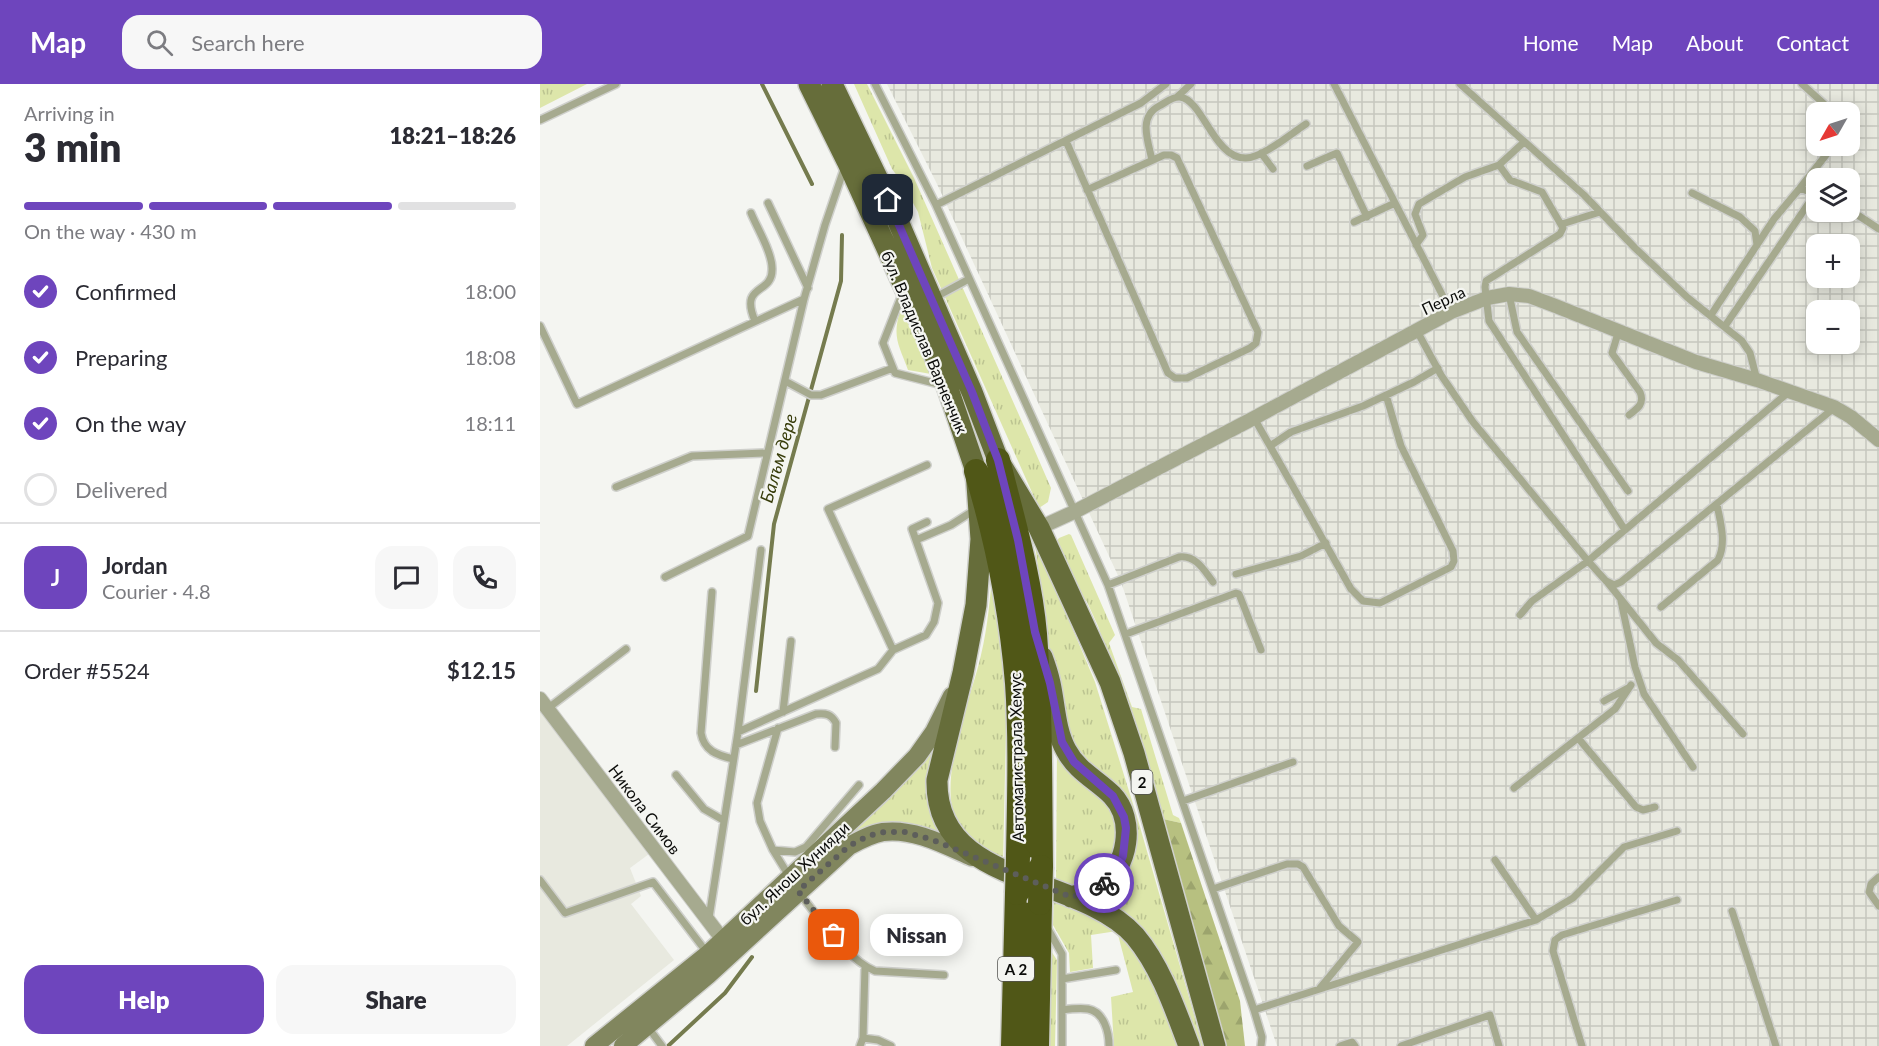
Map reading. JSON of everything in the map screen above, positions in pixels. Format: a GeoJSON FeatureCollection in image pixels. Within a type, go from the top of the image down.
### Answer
{"type":"FeatureCollection","features":[{"type":"Feature","properties":{"kind":"highway","name":"Автомагистрала Хемус"},"geometry":{"type":"LineString","coordinates":[[998,460],[1018,540],[1035,632],[1040,724],[1041,867],[1037,1046]]}},
{"type":"Feature","properties":{"kind":"highway","name":"Автомагистрала Хемус"},"geometry":{"type":"LineString","coordinates":[[976,471],[990,517],[1013,644],[1018,727],[1018,857],[1013,1046]]}},
{"type":"Feature","properties":{"kind":"main road","name":"бул. Владислав Варненчик"},"geometry":{"type":"LineString","coordinates":[[809,84],[905,287],[947,386],[976,471],[981,539],[976,605],[963,673],[937,780],[937,797],[942,815],[953,834],[982,861],[1111,916],[1134,936],[1155,966],[1189,1046]]}},
{"type":"Feature","properties":{"kind":"main road","name":"бул. Владислав Варненчик"},"geometry":{"type":"LineString","coordinates":[[832,84],[897,219],[972,392],[998,460],[1039,528]]}},
{"type":"Feature","properties":{"kind":"main road","name":"2"},"geometry":{"type":"LineString","coordinates":[[1039,528],[1110,682],[1128,732],[1215,1046]]}},
{"type":"Feature","properties":{"kind":"main road"},"geometry":{"type":"LineString","coordinates":[[1035,632],[1050,683],[1062,742],[1074,762],[1113,796],[1124,817],[1126,828],[1123,856],[1118,868],[1102,885],[1092,891],[1071,897]]}},
{"type":"Feature","properties":{"kind":"street","name":"Перла"},"geometry":{"type":"LineString","coordinates":[[1039,528],[1254,418],[1451,312],[1487,298],[1509,294],[1529,296],[1696,362],[1834,407],[1851,417],[1879,440]]}},
{"type":"Feature","properties":{"kind":"street","name":"бул. Янош Хунияди"},"geometry":{"type":"LineString","coordinates":[[623,1046],[652,1032],[716,968],[917,756],[934,732],[963,673]]}},
{"type":"Feature","properties":{"kind":"street","name":"Никола Симов"},"geometry":{"type":"LineString","coordinates":[[544,704],[723,939]]}},
{"type":"Feature","properties":{"kind":"street","name":"бул. Янош Хунияди"},"geometry":{"type":"LineString","coordinates":[[594,1046],[708,954],[723,939],[794,884],[849,846],[868,836],[884,832],[905,832],[933,840],[982,861]]}},
{"type":"Feature","properties":{"kind":"lane"},"geometry":{"type":"LineString","coordinates":[[540,120],[616,84]]}},
{"type":"Feature","properties":{"kind":"lane"},"geometry":{"type":"LineString","coordinates":[[875,84],[936,205],[1108,585],[1213,888],[1254,1010],[1263,1046]]}},
{"type":"Feature","properties":{"kind":"lane"},"geometry":{"type":"LineString","coordinates":[[936,205],[1141,103],[1166,84]]}},
{"type":"Feature","properties":{"kind":"lane"},"geometry":{"type":"LineString","coordinates":[[1152,160],[1145,123],[1148,115],[1154,108],[1177,97],[1191,84]]}},
{"type":"Feature","properties":{"kind":"lane"},"geometry":{"type":"LineString","coordinates":[[1334,84],[1451,312]]}},
{"type":"Feature","properties":{"kind":"lane"},"geometry":{"type":"LineString","coordinates":[[1460,84],[1584,195],[1680,291],[1742,341],[1750,352],[1757,380]]}},
{"type":"Feature","properties":{"kind":"lane"},"geometry":{"type":"LineString","coordinates":[[1802,84],[1822,102]]}},
{"type":"Feature","properties":{"kind":"lane"},"geometry":{"type":"LineString","coordinates":[[1177,97],[1190,103],[1219,143],[1234,156],[1246,158],[1261,153],[1306,124]]}},
{"type":"Feature","properties":{"kind":"lane"},"geometry":{"type":"LineString","coordinates":[[1066,141],[1087,190],[1168,373],[1175,378],[1187,378],[1253,346],[1258,332],[1179,161],[1174,156],[1168,154],[1152,160],[1087,190]]}},
{"type":"Feature","properties":{"kind":"lane"},"geometry":{"type":"LineString","coordinates":[[1416,245],[1423,235],[1415,214],[1419,204],[1465,177],[1499,165],[1524,142]]}},
{"type":"Feature","properties":{"kind":"lane"},"geometry":{"type":"LineString","coordinates":[[1261,153],[1273,169]]}},
{"type":"Feature","properties":{"kind":"lane"},"geometry":{"type":"LineString","coordinates":[[1307,166],[1337,153],[1367,217]]}},
{"type":"Feature","properties":{"kind":"lane"},"geometry":{"type":"LineString","coordinates":[[1711,315],[1774,219],[1825,156]]}},
{"type":"Feature","properties":{"kind":"lane"},"geometry":{"type":"LineString","coordinates":[[665,577],[748,536],[804,298],[825,225],[847,161]]}},
{"type":"Feature","properties":{"kind":"lane"},"geometry":{"type":"LineString","coordinates":[[1499,165],[1510,180],[1542,192],[1562,224],[1563,230],[1486,281],[1489,321],[1625,530]]}},
{"type":"Feature","properties":{"kind":"lane"},"geometry":{"type":"LineString","coordinates":[[1800,188],[1806,190]]}},
{"type":"Feature","properties":{"kind":"lane"},"geometry":{"type":"LineString","coordinates":[[1692,194],[1740,218],[1755,231],[1756,245]]}},
{"type":"Feature","properties":{"kind":"lane"},"geometry":{"type":"LineString","coordinates":[[768,203],[808,288]]}},
{"type":"Feature","properties":{"kind":"lane"},"geometry":{"type":"LineString","coordinates":[[1354,222],[1395,203]]}},
{"type":"Feature","properties":{"kind":"lane"},"geometry":{"type":"LineString","coordinates":[[1725,326],[1806,209]]}},
{"type":"Feature","properties":{"kind":"lane"},"geometry":{"type":"LineString","coordinates":[[1562,224],[1600,212]]}},
{"type":"Feature","properties":{"kind":"lane"},"geometry":{"type":"LineString","coordinates":[[751,213],[771,261],[772,270],[771,279],[756,291],[751,300],[750,308],[755,321]]}},
{"type":"Feature","properties":{"kind":"lane"},"geometry":{"type":"LineString","coordinates":[[1860,217],[1879,229]]}},
{"type":"Feature","properties":{"kind":"lane"},"geometry":{"type":"LineString","coordinates":[[932,299],[969,279]]}},
{"type":"Feature","properties":{"kind":"lane"},"geometry":{"type":"LineString","coordinates":[[905,287],[883,343],[895,374],[947,386]]}},
{"type":"Feature","properties":{"kind":"lane"},"geometry":{"type":"LineString","coordinates":[[1509,294],[1517,332],[1628,491]]}},
{"type":"Feature","properties":{"kind":"lane"},"geometry":{"type":"LineString","coordinates":[[540,326],[577,404],[804,298]]}},
{"type":"Feature","properties":{"kind":"lane"},"geometry":{"type":"LineString","coordinates":[[1619,330],[1612,353],[1640,392],[1642,399],[1640,406],[1629,415]]}},
{"type":"Feature","properties":{"kind":"lane"},"geometry":{"type":"LineString","coordinates":[[1417,331],[1473,422],[1656,643],[1678,660],[1743,734]]}},
{"type":"Feature","properties":{"kind":"lane"},"geometry":{"type":"LineString","coordinates":[[785,381],[811,395],[821,395],[893,368]]}},
{"type":"Feature","properties":{"kind":"lane"},"geometry":{"type":"LineString","coordinates":[[1270,446],[1291,432],[1386,395],[1438,368]]}},
{"type":"Feature","properties":{"kind":"lane"},"geometry":{"type":"LineString","coordinates":[[1520,615],[1532,601],[1588,561],[1790,391]]}},
{"type":"Feature","properties":{"kind":"lane"},"geometry":{"type":"LineString","coordinates":[[1254,418],[1351,589],[1363,601],[1380,603],[1451,567],[1454,561],[1453,551],[1401,446],[1386,395]]}},
{"type":"Feature","properties":{"kind":"lane"},"geometry":{"type":"LineString","coordinates":[[1606,581],[1614,585],[1621,582],[1834,407]]}},
{"type":"Feature","properties":{"kind":"lane"},"geometry":{"type":"LineString","coordinates":[[616,487],[692,456],[767,453]]}},
{"type":"Feature","properties":{"kind":"lane"},"geometry":{"type":"LineString","coordinates":[[893,650],[828,509],[927,465]]}},
{"type":"Feature","properties":{"kind":"lane"},"geometry":{"type":"LineString","coordinates":[[1661,607],[1718,560],[1723,551],[1717,504]]}},
{"type":"Feature","properties":{"kind":"lane"},"geometry":{"type":"LineString","coordinates":[[916,540],[967,517],[978,508]]}},
{"type":"Feature","properties":{"kind":"lane"},"geometry":{"type":"LineString","coordinates":[[738,732],[878,669],[893,650],[926,635],[934,622],[938,603],[912,529],[927,522]]}},
{"type":"Feature","properties":{"kind":"lane"},"geometry":{"type":"LineString","coordinates":[[1236,574],[1301,556],[1326,543]]}},
{"type":"Feature","properties":{"kind":"lane"},"geometry":{"type":"LineString","coordinates":[[709,920],[738,732],[761,550]]}},
{"type":"Feature","properties":{"kind":"lane"},"geometry":{"type":"LineString","coordinates":[[1108,585],[1179,557],[1187,556],[1194,559],[1213,582]]}},
{"type":"Feature","properties":{"kind":"lane"},"geometry":{"type":"LineString","coordinates":[[712,592],[702,742],[716,755],[733,759]]}},
{"type":"Feature","properties":{"kind":"lane"},"geometry":{"type":"LineString","coordinates":[[1126,634],[1236,592],[1239,594],[1262,650]]}},
{"type":"Feature","properties":{"kind":"lane"},"geometry":{"type":"LineString","coordinates":[[1620,597],[1635,667],[1644,694],[1693,767]]}},
{"type":"Feature","properties":{"kind":"lane"},"geometry":{"type":"LineString","coordinates":[[783,712],[791,640]]}},
{"type":"Feature","properties":{"kind":"lane"},"geometry":{"type":"LineString","coordinates":[[544,704],[626,649]]}},
{"type":"Feature","properties":{"kind":"lane"},"geometry":{"type":"LineString","coordinates":[[1514,788],[1615,709],[1636,677],[1635,667]]}},
{"type":"Feature","properties":{"kind":"lane"},"geometry":{"type":"LineString","coordinates":[[1604,701],[1632,685]]}},
{"type":"Feature","properties":{"kind":"lane"},"geometry":{"type":"LineString","coordinates":[[736,745],[816,714],[829,714],[836,723],[835,747]]}},
{"type":"Feature","properties":{"kind":"lane"},"geometry":{"type":"LineString","coordinates":[[778,728],[756,803],[760,821],[773,850],[794,884],[834,935],[865,967],[875,971],[944,975]]}},
{"type":"Feature","properties":{"kind":"lane"},"geometry":{"type":"LineString","coordinates":[[1578,738],[1636,807],[1647,811],[1655,807]]}},
{"type":"Feature","properties":{"kind":"lane"},"geometry":{"type":"LineString","coordinates":[[1183,801],[1293,762]]}},
{"type":"Feature","properties":{"kind":"lane"},"geometry":{"type":"LineString","coordinates":[[676,775],[704,809],[723,820]]}},
{"type":"Feature","properties":{"kind":"lane"},"geometry":{"type":"LineString","coordinates":[[773,850],[795,852],[806,848],[859,785]]}},
{"type":"Feature","properties":{"kind":"lane"},"geometry":{"type":"LineString","coordinates":[[1254,1010],[1536,920],[1573,898],[1624,847],[1677,831]]}},
{"type":"Feature","properties":{"kind":"lane"},"geometry":{"type":"LineString","coordinates":[[1495,860],[1536,920]]}},
{"type":"Feature","properties":{"kind":"lane"},"geometry":{"type":"LineString","coordinates":[[1213,888],[1287,864],[1298,864],[1303,867],[1339,926],[1359,942],[1319,989]]}},
{"type":"Feature","properties":{"kind":"lane"},"geometry":{"type":"LineString","coordinates":[[1879,877],[1870,884],[1869,892],[1879,906]]}},
{"type":"Feature","properties":{"kind":"lane"},"geometry":{"type":"LineString","coordinates":[[540,880],[565,913],[653,882],[708,954]]}},
{"type":"Feature","properties":{"kind":"lane"},"geometry":{"type":"LineString","coordinates":[[1582,1046],[1553,951],[1555,940],[1562,935],[1677,900]]}},
{"type":"Feature","properties":{"kind":"lane"},"geometry":{"type":"LineString","coordinates":[[1040,909],[1062,954],[1062,1046]]}},
{"type":"Feature","properties":{"kind":"lane"},"geometry":{"type":"LineString","coordinates":[[1732,911],[1776,1046]]}},
{"type":"Feature","properties":{"kind":"lane"},"geometry":{"type":"LineString","coordinates":[[861,1046],[865,967]]}},
{"type":"Feature","properties":{"kind":"lane"},"geometry":{"type":"LineString","coordinates":[[1062,979],[1116,970]]}},
{"type":"Feature","properties":{"kind":"lane"},"geometry":{"type":"LineString","coordinates":[[1062,1010],[1089,1009],[1096,1013],[1107,1028],[1110,1046]]}},
{"type":"Feature","properties":{"kind":"lane"},"geometry":{"type":"LineString","coordinates":[[1401,1046],[1490,1015],[1499,1046]]}},
{"type":"Feature","properties":{"kind":"lane"},"geometry":{"type":"LineString","coordinates":[[652,1032],[662,1046]]}},
{"type":"Feature","properties":{"kind":"lane"},"geometry":{"type":"LineString","coordinates":[[863,1038],[878,1040],[891,1046]]}},
{"type":"Feature","properties":{"kind":"lane"},"geometry":{"type":"LineString","coordinates":[[1340,1046],[1352,1042],[1355,1046]]}},
{"type":"Feature","properties":{"kind":"shaded area"},"geometry":{"type":"Polygon","coordinates":[[[887,84],[1879,84],[1879,1046],[1277,1046],[1121,582],[937,184],[887,84]]]}},
{"type":"Feature","properties":{"kind":"shaded area"},"geometry":{"type":"Polygon","coordinates":[[[540,709],[649,854],[630,868],[641,896],[631,904],[674,960],[567,1046],[540,1046],[540,709]]]}},
{"type":"Feature","properties":{"kind":"green space"},"geometry":{"type":"Polygon","coordinates":[[[540,84],[587,84],[540,108],[540,84]]]}},
{"type":"Feature","properties":{"kind":"green space"},"geometry":{"type":"Polygon","coordinates":[[[854,84],[867,84],[914,178],[1051,488],[1048,502],[1039,508],[932,268],[918,212],[892,169],[854,84]]]}},
{"type":"Feature","properties":{"kind":"green space"},"geometry":{"type":"Polygon","coordinates":[[[905,309],[931,374],[908,370],[897,335],[900,311],[905,309]]]}},
{"type":"Feature","properties":{"kind":"green space"},"geometry":{"type":"Polygon","coordinates":[[[1069,534],[1115,635],[1109,643],[1132,707],[1141,709],[1173,815],[1179,818],[1181,823],[1163,819],[1098,626],[1087,602],[1076,589],[1055,543],[1059,538],[1069,534]]]}},
{"type":"Feature","properties":{"kind":"green space"},"geometry":{"type":"Polygon","coordinates":[[[1034,537],[1095,682],[1138,820],[1203,1046],[1194,1046],[1161,963],[1091,902],[1132,827],[1076,756],[1049,652],[1034,537]]]}},
{"type":"Feature","properties":{"kind":"green space"},"geometry":{"type":"Polygon","coordinates":[[[993,568],[1007,683],[1003,862],[985,852],[960,828],[953,810],[950,790],[957,743],[983,644],[993,568]]]}},
{"type":"Feature","properties":{"kind":"green space"},"geometry":{"type":"Polygon","coordinates":[[[948,718],[932,812],[937,827],[950,844],[922,832],[840,843],[948,718]]]}},
{"type":"Feature","properties":{"kind":"green space"},"geometry":{"type":"Polygon","coordinates":[[[1057,749],[1119,819],[1114,855],[1092,882],[1076,892],[1056,884],[1057,749]]]}},
{"type":"Feature","properties":{"kind":"green space"},"geometry":{"type":"Polygon","coordinates":[[[1163,819],[1181,823],[1240,1001],[1245,1046],[1225,1046],[1163,819]]]}},
{"type":"Feature","properties":{"kind":"green space"},"geometry":{"type":"Polygon","coordinates":[[[1054,897],[1108,919],[1153,969],[1182,1046],[1114,1046],[1111,997],[1133,992],[1117,931],[1091,935],[1093,968],[1070,972],[1069,953],[1053,925],[1054,897]]]}},
{"type":"Feature","properties":{"kind":"green space"},"geometry":{"type":"Polygon","coordinates":[[[1051,951],[1057,960],[1055,1046],[1050,1046],[1051,951]]]}},
{"type":"Feature","properties":{"kind":"waterway","name":"Балъм дере"},"geometry":{"type":"LineString","coordinates":[[762,84],[812,184]]}},
{"type":"Feature","properties":{"kind":"waterway","name":"Балъм дере"},"geometry":{"type":"LineString","coordinates":[[756,691],[774,524],[841,281],[842,235]]}},
{"type":"Feature","properties":{"kind":"waterway","name":"Балъм дере"},"geometry":{"type":"LineString","coordinates":[[668,1046],[725,993],[752,957]]}},
{"type":"Feature","properties":{"kind":"way so far"},"geometry":{"type":"LineString","coordinates":[[834,935],[798,891],[849,846],[868,836],[884,832],[905,832],[933,840],[1071,897],[1092,891],[1104,883]]}},
{"type":"Feature","properties":{"kind":"place","name":"Nissan"},"geometry":{"type":"Point","coordinates":[834,935]}},
{"type":"Feature","properties":{"kind":"route"},"geometry":{"type":"LineString","coordinates":[[888,200],[972,392],[998,460],[1018,540],[1035,632],[1050,683],[1058,732],[1074,762],[1113,796],[1124,817],[1126,828],[1123,856],[1118,868],[1104,883]]}}]}
